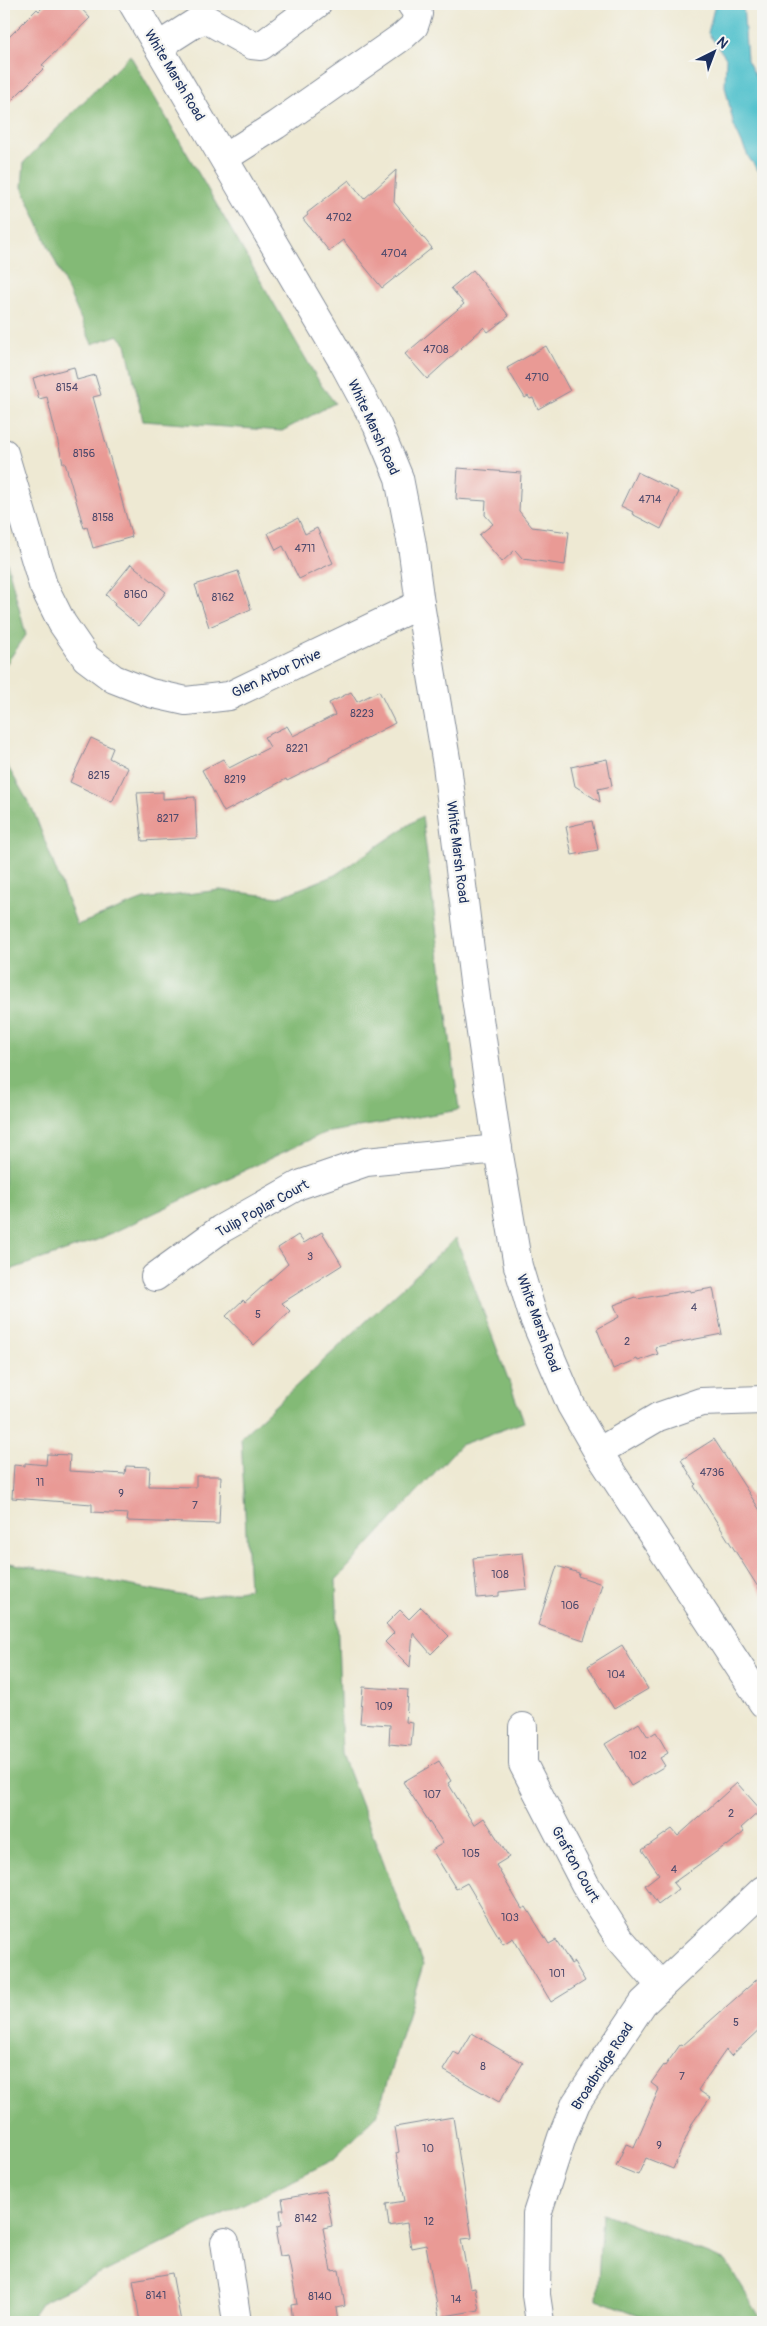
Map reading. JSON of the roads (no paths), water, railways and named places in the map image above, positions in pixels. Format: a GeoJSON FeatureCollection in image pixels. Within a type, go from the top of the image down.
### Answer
{"type":"FeatureCollection","features":[{"type":"Feature","properties":{"kind":"street","name":"White Marsh Road"},"geometry":{"type":"LineString","coordinates":[[133,4],[342,360],[377,425],[399,478],[412,545],[447,765],[476,998],[498,1149],[518,1266],[533,1316],[548,1355],[571,1405],[598,1452],[763,1703]]}},
{"type":"Feature","properties":{"kind":"street"},"geometry":{"type":"LineString","coordinates":[[159,46],[195,23],[206,19],[252,45],[261,46],[317,4]]}},
{"type":"Feature","properties":{"kind":"street"},"geometry":{"type":"LineString","coordinates":[[224,158],[403,36],[414,26],[418,14],[411,4]]}},
{"type":"Feature","properties":{"kind":"street","name":"Glen Arbor Drive"},"geometry":{"type":"LineString","coordinates":[[4,453],[44,585],[62,623],[86,658],[114,679],[150,693],[186,701],[229,696],[420,604]]}},
{"type":"Feature","properties":{"kind":"street","name":"Tulip Poplar Court"},"geometry":{"type":"LineString","coordinates":[[155,1277],[221,1229],[299,1185],[366,1162],[498,1149]]}},
{"type":"Feature","properties":{"kind":"street"},"geometry":{"type":"LineString","coordinates":[[598,1452],[658,1417],[701,1402],[763,1400]]}},
{"type":"Feature","properties":{"kind":"street","name":"Grafton Court"},"geometry":{"type":"LineString","coordinates":[[523,1727],[523,1764],[584,1884],[620,1939],[661,1986]]}},
{"type":"Feature","properties":{"kind":"street","name":"Broadbridge Road"},"geometry":{"type":"LineString","coordinates":[[540,2322],[536,2295],[537,2214],[562,2137],[576,2102],[643,2003],[763,1890]]}},
{"type":"Feature","properties":{"kind":"street"},"geometry":{"type":"LineString","coordinates":[[225,2242],[237,2322]]}},
{"type":"Feature","properties":{"kind":"water"},"geometry":{"type":"Polygon","coordinates":[[[715,4],[743,4],[747,60],[763,89],[763,177],[749,158],[734,126],[725,86],[726,58],[708,33],[715,4]]]}}]}
